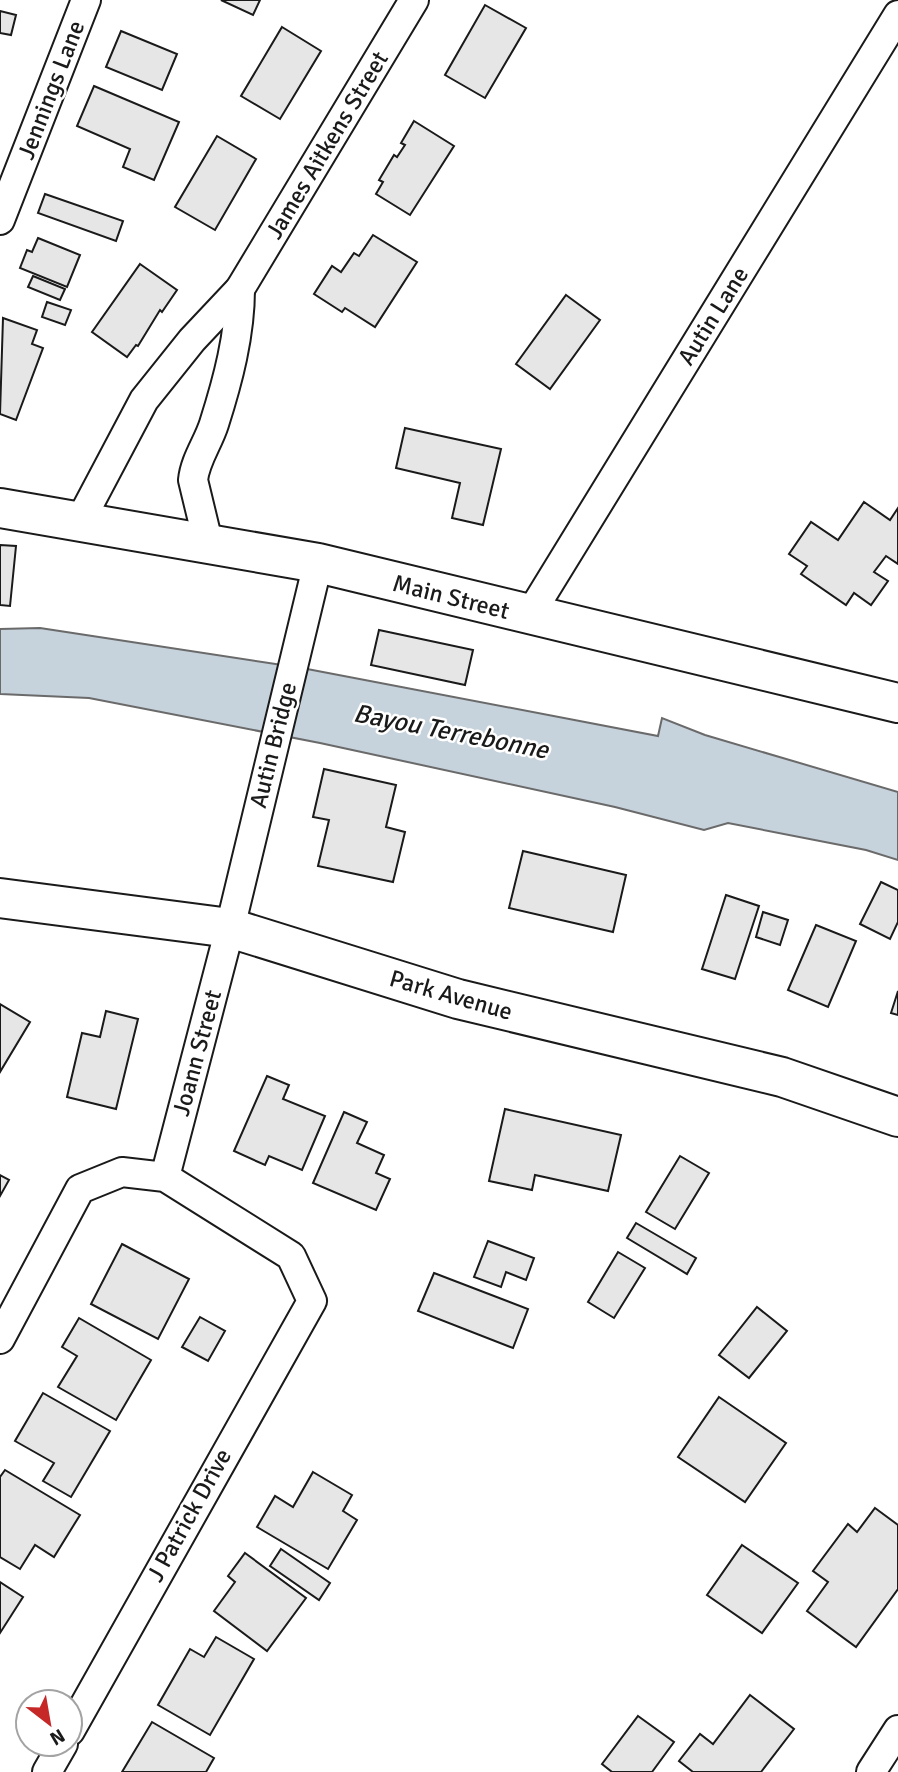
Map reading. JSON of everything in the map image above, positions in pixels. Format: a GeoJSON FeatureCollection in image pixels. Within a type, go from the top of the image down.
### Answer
{"type":"FeatureCollection","features":[{"type":"Feature","properties":{"kind":"main road","name":"Main Street"},"geometry":{"type":"LineString","coordinates":[[0,508],[318,563],[898,703]]}},
{"type":"Feature","properties":{"kind":"main road","name":"Park Avenue"},"geometry":{"type":"LineString","coordinates":[[0,898],[230,928],[458,999],[782,1077],[898,1117]]}},
{"type":"Feature","properties":{"kind":"street","name":"Jennings Lane"},"geometry":{"type":"LineString","coordinates":[[0,220],[86,0]]}},
{"type":"Feature","properties":{"kind":"street","name":"James Aitkens Street"},"geometry":{"type":"LineString","coordinates":[[80,521],[144,400],[192,340],[240,289],[414,0]]}},
{"type":"Feature","properties":{"kind":"street","name":"Autin Lane"},"geometry":{"type":"LineString","coordinates":[[529,616],[898,15]]}},
{"type":"Feature","properties":{"kind":"street"},"geometry":{"type":"LineString","coordinates":[[208,542],[193,480],[194,470],[214,425],[231,362],[240,324],[240,289]]}},
{"type":"Feature","properties":{"kind":"street","name":"Autin Bridge"},"geometry":{"type":"LineString","coordinates":[[230,928],[263,781],[318,563]]}},
{"type":"Feature","properties":{"kind":"street","name":"Joann Street"},"geometry":{"type":"LineString","coordinates":[[165,1177],[230,928]]}},
{"type":"Feature","properties":{"kind":"street"},"geometry":{"type":"LineString","coordinates":[[0,1339],[80,1189],[122,1172],[165,1177]]}},
{"type":"Feature","properties":{"kind":"street","name":"J Patrick Drive"},"geometry":{"type":"LineString","coordinates":[[84,1706],[312,1301],[291,1256],[165,1177]]}},
{"type":"Feature","properties":{"kind":"street"},"geometry":{"type":"LineString","coordinates":[[871,1772],[898,1730]]}},
{"type":"Feature","properties":{"kind":"water","name":"Bayou Terrebonne"},"geometry":{"type":"Polygon","coordinates":[[[40,628],[302,668],[658,736],[662,718],[705,735],[898,792],[898,860],[866,850],[728,823],[704,830],[615,807],[320,743],[89,698],[0,694],[0,629],[40,628]]]}},
{"type":"Feature","properties":{"kind":"building"},"geometry":{"type":"Polygon","coordinates":[[[221,0],[260,0],[253,15],[221,0]]]}},
{"type":"Feature","properties":{"kind":"building"},"geometry":{"type":"Polygon","coordinates":[[[485,5],[526,28],[485,98],[445,75],[485,5]]]}},
{"type":"Feature","properties":{"kind":"building"},"geometry":{"type":"Polygon","coordinates":[[[0,11],[16,15],[11,35],[0,33],[0,11]]]}},
{"type":"Feature","properties":{"kind":"building"},"geometry":{"type":"Polygon","coordinates":[[[282,27],[321,51],[280,119],[241,96],[282,27]]]}},
{"type":"Feature","properties":{"kind":"building"},"geometry":{"type":"Polygon","coordinates":[[[121,31],[177,54],[162,90],[106,67],[121,31]]]}},
{"type":"Feature","properties":{"kind":"building"},"geometry":{"type":"Polygon","coordinates":[[[94,86],[179,122],[154,180],[123,167],[130,149],[77,126],[94,86]]]}},
{"type":"Feature","properties":{"kind":"building"},"geometry":{"type":"Polygon","coordinates":[[[414,121],[454,146],[410,215],[376,194],[383,182],[379,180],[394,155],[397,157],[405,145],[401,143],[414,121]]]}},
{"type":"Feature","properties":{"kind":"building"},"geometry":{"type":"Polygon","coordinates":[[[217,136],[256,159],[215,230],[175,207],[217,136]]]}},
{"type":"Feature","properties":{"kind":"building"},"geometry":{"type":"Polygon","coordinates":[[[45,194],[123,221],[116,241],[38,213],[45,194]]]}},
{"type":"Feature","properties":{"kind":"building"},"geometry":{"type":"Polygon","coordinates":[[[373,235],[417,262],[375,327],[345,308],[342,312],[314,294],[332,266],[341,272],[354,253],[359,256],[373,235]]]}},
{"type":"Feature","properties":{"kind":"building"},"geometry":{"type":"Polygon","coordinates":[[[38,238],[80,255],[67,287],[20,268],[27,250],[32,252],[38,238]]]}},
{"type":"Feature","properties":{"kind":"building"},"geometry":{"type":"Polygon","coordinates":[[[140,264],[177,290],[162,312],[160,310],[138,346],[136,345],[127,357],[92,332],[140,264]]]}},
{"type":"Feature","properties":{"kind":"building"},"geometry":{"type":"Polygon","coordinates":[[[33,276],[65,289],[60,300],[28,287],[33,276]]]}},
{"type":"Feature","properties":{"kind":"building"},"geometry":{"type":"Polygon","coordinates":[[[566,295],[600,320],[550,389],[516,364],[566,295]]]}},
{"type":"Feature","properties":{"kind":"building"},"geometry":{"type":"Polygon","coordinates":[[[47,302],[71,310],[65,325],[42,317],[47,302]]]}},
{"type":"Feature","properties":{"kind":"building"},"geometry":{"type":"Polygon","coordinates":[[[3,318],[37,330],[32,344],[43,348],[16,420],[0,414],[3,318]]]}},
{"type":"Feature","properties":{"kind":"building"},"geometry":{"type":"Polygon","coordinates":[[[405,428],[501,449],[483,525],[452,518],[460,483],[396,468],[405,428]]]}},
{"type":"Feature","properties":{"kind":"building"},"geometry":{"type":"Polygon","coordinates":[[[864,502],[890,520],[898,508],[898,564],[886,556],[874,572],[888,581],[871,605],[854,593],[846,605],[801,574],[807,566],[789,554],[811,522],[838,540],[864,502]]]}},
{"type":"Feature","properties":{"kind":"building"},"geometry":{"type":"Polygon","coordinates":[[[0,545],[16,546],[10,606],[0,605],[0,545]]]}},
{"type":"Feature","properties":{"kind":"building"},"geometry":{"type":"Polygon","coordinates":[[[379,630],[473,650],[465,685],[371,665],[379,630]]]}},
{"type":"Feature","properties":{"kind":"building"},"geometry":{"type":"Polygon","coordinates":[[[324,769],[396,785],[386,827],[405,832],[393,882],[318,866],[329,820],[313,817],[324,769]]]}},
{"type":"Feature","properties":{"kind":"building"},"geometry":{"type":"Polygon","coordinates":[[[523,851],[626,875],[613,932],[509,908],[523,851]]]}},
{"type":"Feature","properties":{"kind":"building"},"geometry":{"type":"Polygon","coordinates":[[[881,882],[898,890],[898,922],[890,939],[860,924],[881,882]]]}},
{"type":"Feature","properties":{"kind":"building"},"geometry":{"type":"Polygon","coordinates":[[[726,895],[759,906],[735,979],[702,969],[726,895]]]}},
{"type":"Feature","properties":{"kind":"building"},"geometry":{"type":"Polygon","coordinates":[[[763,912],[788,920],[780,945],[756,937],[763,912]]]}},
{"type":"Feature","properties":{"kind":"building"},"geometry":{"type":"Polygon","coordinates":[[[816,925],[856,941],[828,1007],[788,990],[816,925]]]}},
{"type":"Feature","properties":{"kind":"building"},"geometry":{"type":"Polygon","coordinates":[[[898,991],[898,1015],[891,1013],[898,991]]]}},
{"type":"Feature","properties":{"kind":"building"},"geometry":{"type":"Polygon","coordinates":[[[0,1004],[30,1022],[0,1072],[0,1004]]]}},
{"type":"Feature","properties":{"kind":"building"},"geometry":{"type":"Polygon","coordinates":[[[106,1011],[138,1019],[116,1109],[67,1097],[82,1033],[100,1037],[106,1011]]]}},
{"type":"Feature","properties":{"kind":"building"},"geometry":{"type":"Polygon","coordinates":[[[267,1076],[289,1085],[283,1099],[325,1116],[302,1170],[269,1156],[265,1165],[234,1151],[267,1076]]]}},
{"type":"Feature","properties":{"kind":"building"},"geometry":{"type":"Polygon","coordinates":[[[505,1109],[621,1135],[608,1191],[535,1175],[532,1190],[489,1181],[505,1109]]]}},
{"type":"Feature","properties":{"kind":"building"},"geometry":{"type":"Polygon","coordinates":[[[344,1112],[367,1122],[357,1143],[384,1155],[376,1173],[390,1179],[376,1210],[313,1183],[344,1112]]]}},
{"type":"Feature","properties":{"kind":"building"},"geometry":{"type":"Polygon","coordinates":[[[680,1156],[709,1173],[675,1229],[646,1212],[680,1156]]]}},
{"type":"Feature","properties":{"kind":"building"},"geometry":{"type":"Polygon","coordinates":[[[0,1175],[9,1180],[0,1196],[0,1175]]]}},
{"type":"Feature","properties":{"kind":"building"},"geometry":{"type":"Polygon","coordinates":[[[636,1223],[696,1258],[687,1274],[627,1238],[636,1223]]]}},
{"type":"Feature","properties":{"kind":"building"},"geometry":{"type":"Polygon","coordinates":[[[488,1241],[534,1258],[526,1280],[506,1272],[501,1287],[474,1277],[488,1241]]]}},
{"type":"Feature","properties":{"kind":"building"},"geometry":{"type":"Polygon","coordinates":[[[122,1244],[189,1279],[158,1339],[91,1304],[122,1244]]]}},
{"type":"Feature","properties":{"kind":"building"},"geometry":{"type":"Polygon","coordinates":[[[618,1252],[645,1268],[614,1318],[588,1302],[618,1252]]]}},
{"type":"Feature","properties":{"kind":"building"},"geometry":{"type":"Polygon","coordinates":[[[434,1273],[528,1309],[513,1348],[418,1311],[434,1273]]]}},
{"type":"Feature","properties":{"kind":"building"},"geometry":{"type":"Polygon","coordinates":[[[757,1307],[787,1331],[749,1378],[719,1355],[757,1307]]]}},
{"type":"Feature","properties":{"kind":"building"},"geometry":{"type":"Polygon","coordinates":[[[200,1317],[225,1331],[208,1361],[182,1347],[200,1317]]]}},
{"type":"Feature","properties":{"kind":"building"},"geometry":{"type":"Polygon","coordinates":[[[79,1318],[151,1360],[116,1420],[58,1387],[77,1356],[62,1347],[79,1318]]]}},
{"type":"Feature","properties":{"kind":"building"},"geometry":{"type":"Polygon","coordinates":[[[43,1393],[110,1431],[71,1497],[43,1481],[54,1463],[15,1441],[43,1393]]]}},
{"type":"Feature","properties":{"kind":"building"},"geometry":{"type":"Polygon","coordinates":[[[719,1397],[786,1443],[745,1502],[678,1457],[719,1397]]]}},
{"type":"Feature","properties":{"kind":"building"},"geometry":{"type":"Polygon","coordinates":[[[5,1470],[80,1515],[54,1557],[35,1545],[20,1569],[0,1557],[0,1477],[5,1470]]]}},
{"type":"Feature","properties":{"kind":"building"},"geometry":{"type":"Polygon","coordinates":[[[313,1472],[352,1495],[343,1511],[357,1520],[328,1569],[257,1527],[275,1496],[293,1507],[313,1472]]]}},
{"type":"Feature","properties":{"kind":"building"},"geometry":{"type":"Polygon","coordinates":[[[875,1508],[898,1525],[898,1589],[856,1647],[807,1611],[828,1582],[813,1571],[848,1524],[857,1532],[875,1508]]]}},
{"type":"Feature","properties":{"kind":"building"},"geometry":{"type":"Polygon","coordinates":[[[742,1545],[798,1583],[762,1633],[707,1595],[742,1545]]]}},
{"type":"Feature","properties":{"kind":"building"},"geometry":{"type":"Polygon","coordinates":[[[281,1549],[330,1583],[319,1600],[270,1566],[281,1549]]]}},
{"type":"Feature","properties":{"kind":"building"},"geometry":{"type":"Polygon","coordinates":[[[245,1553],[306,1598],[267,1651],[214,1611],[235,1582],[228,1576],[245,1553]]]}},
{"type":"Feature","properties":{"kind":"building"},"geometry":{"type":"Polygon","coordinates":[[[0,1582],[23,1597],[0,1633],[0,1582]]]}},
{"type":"Feature","properties":{"kind":"building"},"geometry":{"type":"Polygon","coordinates":[[[216,1637],[254,1659],[210,1735],[158,1705],[190,1649],[204,1657],[216,1637]]]}},
{"type":"Feature","properties":{"kind":"building"},"geometry":{"type":"Polygon","coordinates":[[[750,1695],[794,1729],[761,1772],[693,1772],[679,1761],[700,1734],[713,1744],[750,1695]]]}},
{"type":"Feature","properties":{"kind":"building"},"geometry":{"type":"Polygon","coordinates":[[[638,1716],[674,1742],[652,1772],[612,1772],[602,1764],[638,1716]]]}},
{"type":"Feature","properties":{"kind":"building"},"geometry":{"type":"Polygon","coordinates":[[[152,1722],[214,1758],[206,1772],[122,1772],[152,1722]]]}}]}
